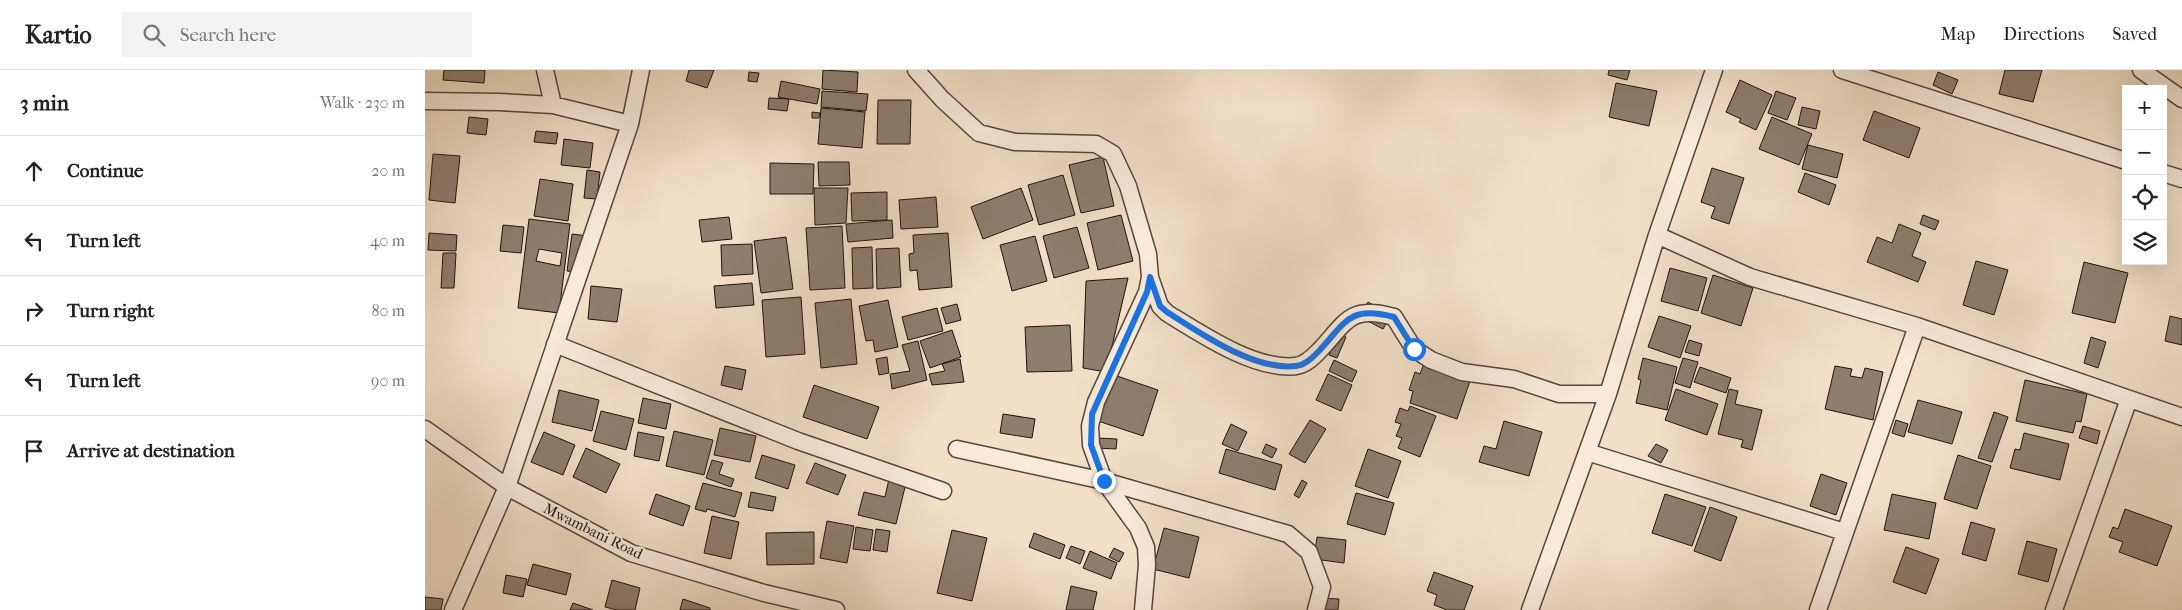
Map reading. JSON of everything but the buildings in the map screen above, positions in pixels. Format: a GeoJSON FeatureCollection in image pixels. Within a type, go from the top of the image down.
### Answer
{"type":"FeatureCollection","features":[{"type":"Feature","properties":{"kind":"street"},"geometry":{"type":"LineString","coordinates":[[545,70],[553,106]]}},
{"type":"Feature","properties":{"kind":"street"},"geometry":{"type":"LineString","coordinates":[[453,610],[507,487],[630,124],[641,70]]}},
{"type":"Feature","properties":{"kind":"street"},"geometry":{"type":"LineString","coordinates":[[916,70],[963,121],[979,133],[1015,142],[1096,144],[1113,154],[1131,194],[1148,254],[1150,277],[1160,306],[1249,360],[1280,367],[1298,366],[1311,360],[1346,320],[1357,314],[1375,312],[1394,317],[1414,349],[1431,360],[1462,372],[1514,379],[1559,394],[1608,394]]}},
{"type":"Feature","properties":{"kind":"street"},"geometry":{"type":"LineString","coordinates":[[1530,610],[1608,394],[1657,235],[1714,70]]}},
{"type":"Feature","properties":{"kind":"street"},"geometry":{"type":"LineString","coordinates":[[1842,70],[2122,160]]}},
{"type":"Feature","properties":{"kind":"street"},"geometry":{"type":"LineString","coordinates":[[2141,70],[2182,98]]}},
{"type":"Feature","properties":{"kind":"street"},"geometry":{"type":"LineString","coordinates":[[425,101],[499,102],[553,106],[630,124]]}},
{"type":"Feature","properties":{"kind":"street"},"geometry":{"type":"LineString","coordinates":[[2167,174],[2182,179]]}},
{"type":"Feature","properties":{"kind":"street"},"geometry":{"type":"LineString","coordinates":[[1657,235],[1750,277],[1917,326],[2182,417]]}},
{"type":"Feature","properties":{"kind":"street"},"geometry":{"type":"LineString","coordinates":[[1143,610],[1147,565],[1145,547],[1138,528],[1104,481],[1091,445],[1092,414],[1147,292],[1150,277]]}},
{"type":"Feature","properties":{"kind":"street"},"geometry":{"type":"LineString","coordinates":[[1818,610],[1917,326]]}},
{"type":"Feature","properties":{"kind":"street"},"geometry":{"type":"LineString","coordinates":[[555,344],[798,441],[943,491]]}},
{"type":"Feature","properties":{"kind":"street"},"geometry":{"type":"LineString","coordinates":[[2054,610],[2129,399]]}},
{"type":"Feature","properties":{"kind":"street","name":"Mwambani Road"},"geometry":{"type":"LineString","coordinates":[[425,429],[507,487],[631,553],[764,593],[836,610]]}},
{"type":"Feature","properties":{"kind":"street"},"geometry":{"type":"LineString","coordinates":[[957,449],[1104,481],[1288,534],[1309,552],[1322,587],[1316,610]]}},
{"type":"Feature","properties":{"kind":"street"},"geometry":{"type":"LineString","coordinates":[[1587,452],[1844,532]]}},
{"type":"Feature","properties":{"kind":"route"},"geometry":{"type":"LineString","coordinates":[[1104,481],[1091,445],[1090,426],[1092,414],[1147,292],[1150,277],[1160,306],[1167,312],[1191,328],[1249,360],[1280,367],[1298,366],[1311,360],[1346,320],[1357,314],[1375,312],[1394,317],[1414,349]]}}]}
